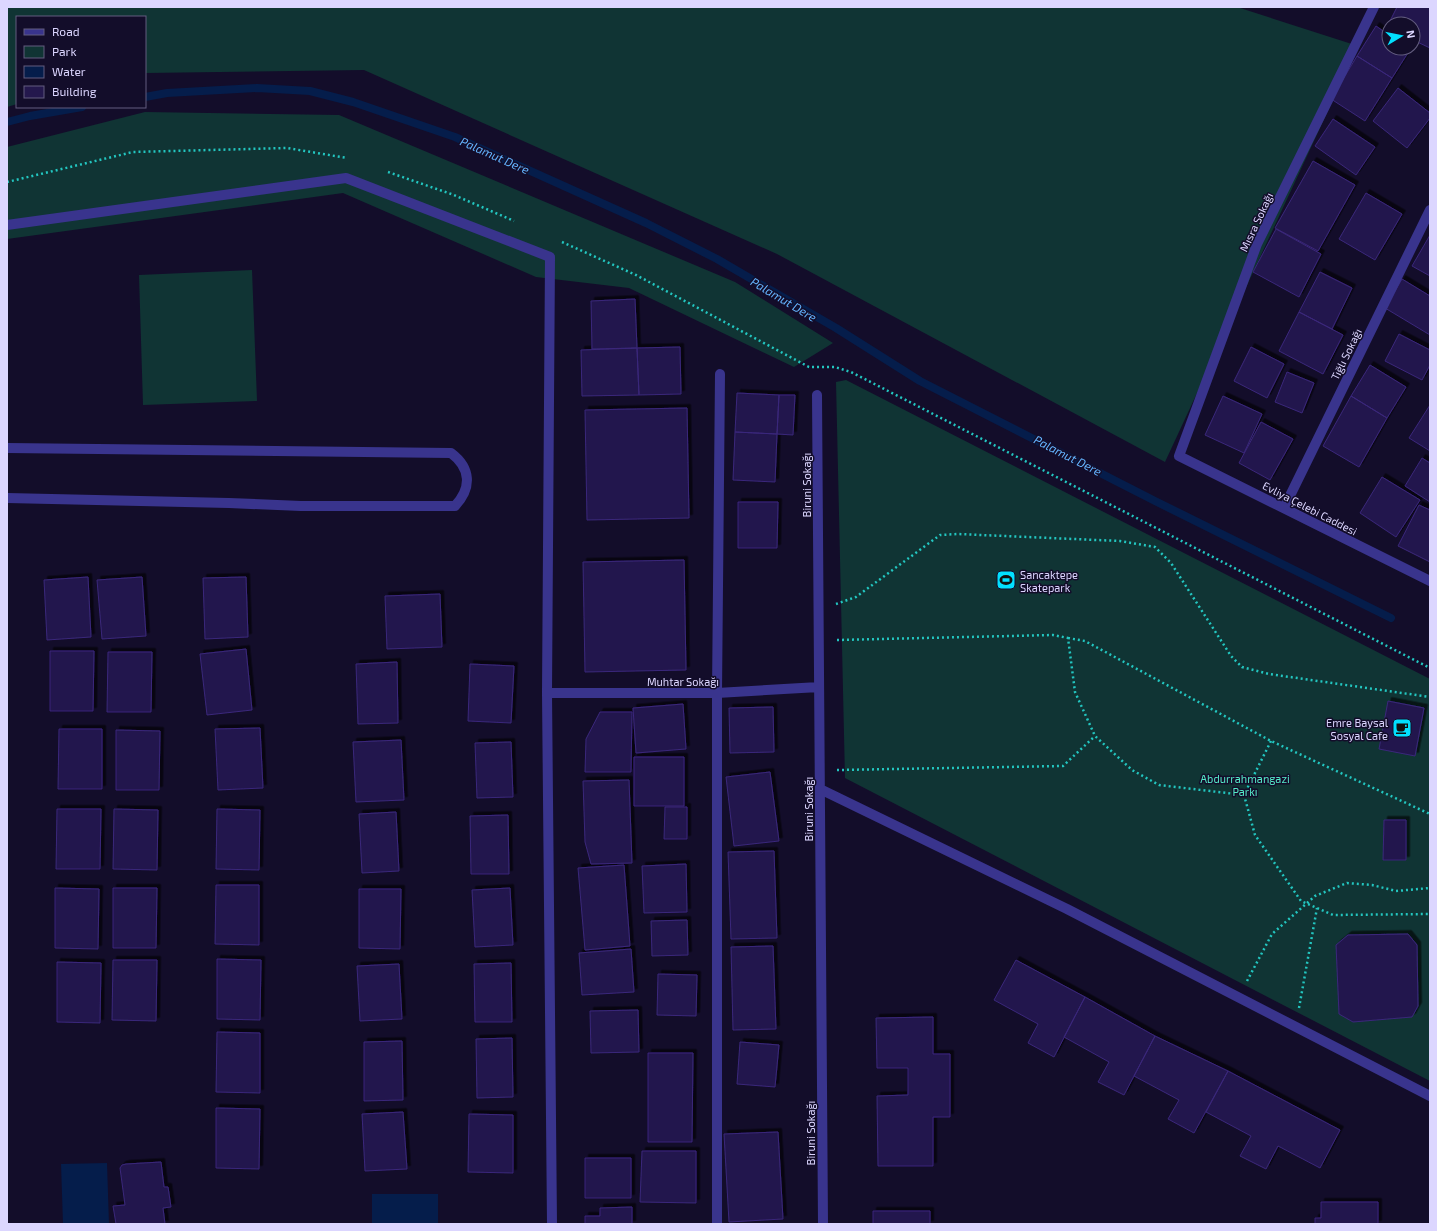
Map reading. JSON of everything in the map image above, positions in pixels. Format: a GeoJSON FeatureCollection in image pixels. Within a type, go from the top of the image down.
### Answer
{"type":"FeatureCollection","features":[{"type":"Feature","properties":{"kind":"street","name":"Mısra Sokağı"},"geometry":{"type":"LineString","coordinates":[[1179,456],[1257,244],[1374,7]]}},
{"type":"Feature","properties":{"kind":"street"},"geometry":{"type":"LineString","coordinates":[[7,226],[346,178],[550,257],[547,693],[552,1224]]}},
{"type":"Feature","properties":{"kind":"street","name":"Tığlı Sokağı"},"geometry":{"type":"LineString","coordinates":[[1284,508],[1430,210]]}},
{"type":"Feature","properties":{"kind":"street"},"geometry":{"type":"LineString","coordinates":[[717,1224],[717,693],[720,374]]}},
{"type":"Feature","properties":{"kind":"street","name":"Biruni Sokağı"},"geometry":{"type":"LineString","coordinates":[[817,395],[822,1224]]}},
{"type":"Feature","properties":{"kind":"street"},"geometry":{"type":"LineString","coordinates":[[7,448],[451,453],[459,459],[467,478],[466,488],[462,498],[455,506],[301,506],[7,498]]}},
{"type":"Feature","properties":{"kind":"street","name":"Evliya Çelebi Caddesi"},"geometry":{"type":"LineString","coordinates":[[1179,456],[1430,581]]}},
{"type":"Feature","properties":{"kind":"street","name":"Muhtar Sokağı"},"geometry":{"type":"LineString","coordinates":[[547,693],[717,693],[819,687]]}},
{"type":"Feature","properties":{"kind":"street"},"geometry":{"type":"LineString","coordinates":[[820,789],[1067,909],[1430,1096]]}},
{"type":"Feature","properties":{"kind":"path"},"geometry":{"type":"LineString","coordinates":[[7,182],[133,152],[288,148],[342,156],[349,159]]}},
{"type":"Feature","properties":{"kind":"path"},"geometry":{"type":"LineString","coordinates":[[387,172],[454,195],[520,224]]}},
{"type":"Feature","properties":{"kind":"path"},"geometry":{"type":"LineString","coordinates":[[556,240],[636,275],[809,367],[835,367],[851,372],[1430,668]]}},
{"type":"Feature","properties":{"kind":"path"},"geometry":{"type":"LineString","coordinates":[[818,602],[837,604],[856,597],[940,535],[958,534],[1120,540],[1155,547],[1172,563],[1231,656],[1242,668],[1269,674],[1430,697]]}},
{"type":"Feature","properties":{"kind":"path"},"geometry":{"type":"LineString","coordinates":[[819,640],[1053,635],[1085,641],[1272,741],[1430,814]]}},
{"type":"Feature","properties":{"kind":"path"},"geometry":{"type":"LineString","coordinates":[[1068,638],[1074,692],[1095,736],[1132,770],[1159,785],[1244,795]]}},
{"type":"Feature","properties":{"kind":"path"},"geometry":{"type":"LineString","coordinates":[[820,770],[1063,766],[1095,736]]}},
{"type":"Feature","properties":{"kind":"path"},"geometry":{"type":"LineString","coordinates":[[1272,741],[1244,795],[1255,835],[1301,901],[1333,915],[1430,914]]}},
{"type":"Feature","properties":{"kind":"path"},"geometry":{"type":"LineString","coordinates":[[1239,998],[1272,934],[1316,896],[1347,883],[1372,885],[1396,891],[1430,888]]}},
{"type":"Feature","properties":{"kind":"path"},"geometry":{"type":"LineString","coordinates":[[1295,1027],[1317,908]]}},
{"type":"Feature","properties":{"kind":"green space"},"geometry":{"type":"Polygon","coordinates":[[[7,7],[1237,7],[1358,46],[1165,462],[777,254],[364,70],[146,73],[146,16],[16,16],[16,104],[7,107],[7,7]]]}},
{"type":"Feature","properties":{"kind":"green space"},"geometry":{"type":"Polygon","coordinates":[[[145,112],[339,115],[735,282],[833,343],[794,367],[629,288],[536,277],[343,193],[7,239],[7,147],[145,112]]]}},
{"type":"Feature","properties":{"kind":"green space"},"geometry":{"type":"Polygon","coordinates":[[[252,270],[257,401],[143,405],[139,275],[252,270]]]}},
{"type":"Feature","properties":{"kind":"green space","name":"Abdurrahmangazi Parkı"},"geometry":{"type":"Polygon","coordinates":[[[846,380],[1430,679],[1430,1081],[845,778],[836,382],[846,380]]]}},
{"type":"Feature","properties":{"kind":"water"},"geometry":{"type":"Polygon","coordinates":[[[107,1163],[109,1224],[63,1224],[61,1164],[107,1163]]]}},
{"type":"Feature","properties":{"kind":"water"},"geometry":{"type":"Polygon","coordinates":[[[372,1194],[438,1194],[438,1224],[372,1224],[372,1194]]]}},
{"type":"Feature","properties":{"kind":"building"},"geometry":{"type":"Polygon","coordinates":[[[1397,7],[1430,7],[1430,48],[1421,44],[1421,16],[1392,16],[1397,7]]]}},
{"type":"Feature","properties":{"kind":"building"},"geometry":{"type":"Polygon","coordinates":[[[1376,26],[1381,29],[1381,56],[1406,56],[1392,78],[1357,56],[1376,26]]]}},
{"type":"Feature","properties":{"kind":"building"},"geometry":{"type":"Polygon","coordinates":[[[1357,56],[1392,78],[1365,121],[1331,99],[1357,56]]]}},
{"type":"Feature","properties":{"kind":"building"},"geometry":{"type":"Polygon","coordinates":[[[1398,88],[1430,113],[1430,118],[1407,148],[1373,121],[1398,88]]]}},
{"type":"Feature","properties":{"kind":"building"},"geometry":{"type":"Polygon","coordinates":[[[1333,119],[1375,147],[1356,175],[1315,146],[1333,119]]]}},
{"type":"Feature","properties":{"kind":"building"},"geometry":{"type":"Polygon","coordinates":[[[1313,161],[1355,185],[1318,251],[1275,228],[1313,161]]]}},
{"type":"Feature","properties":{"kind":"building"},"geometry":{"type":"Polygon","coordinates":[[[1366,193],[1402,214],[1375,260],[1339,239],[1366,193]]]}},
{"type":"Feature","properties":{"kind":"building"},"geometry":{"type":"Polygon","coordinates":[[[1276,229],[1321,254],[1299,297],[1253,272],[1276,229]]]}},
{"type":"Feature","properties":{"kind":"building"},"geometry":{"type":"Polygon","coordinates":[[[1430,235],[1430,276],[1412,266],[1430,235]]]}},
{"type":"Feature","properties":{"kind":"building"},"geometry":{"type":"Polygon","coordinates":[[[1320,272],[1352,288],[1332,329],[1299,312],[1320,272]]]}},
{"type":"Feature","properties":{"kind":"building"},"geometry":{"type":"Polygon","coordinates":[[[1402,279],[1430,296],[1430,335],[1385,308],[1402,279]]]}},
{"type":"Feature","properties":{"kind":"building"},"geometry":{"type":"Polygon","coordinates":[[[635,299],[637,348],[592,349],[591,301],[635,299]]]}},
{"type":"Feature","properties":{"kind":"building"},"geometry":{"type":"Polygon","coordinates":[[[1299,312],[1343,335],[1323,374],[1279,351],[1299,312]]]}},
{"type":"Feature","properties":{"kind":"building"},"geometry":{"type":"Polygon","coordinates":[[[1399,334],[1430,350],[1430,365],[1422,380],[1385,361],[1399,334]]]}},
{"type":"Feature","properties":{"kind":"building"},"geometry":{"type":"Polygon","coordinates":[[[680,347],[681,394],[639,395],[637,348],[680,347]]]}},
{"type":"Feature","properties":{"kind":"building"},"geometry":{"type":"Polygon","coordinates":[[[1251,347],[1284,364],[1267,398],[1234,381],[1251,347]]]}},
{"type":"Feature","properties":{"kind":"building"},"geometry":{"type":"Polygon","coordinates":[[[637,348],[639,395],[582,396],[581,350],[637,348]]]}},
{"type":"Feature","properties":{"kind":"building"},"geometry":{"type":"Polygon","coordinates":[[[1370,365],[1406,387],[1387,418],[1351,396],[1370,365]]]}},
{"type":"Feature","properties":{"kind":"building"},"geometry":{"type":"Polygon","coordinates":[[[1287,372],[1314,383],[1302,413],[1275,402],[1287,372]]]}},
{"type":"Feature","properties":{"kind":"building"},"geometry":{"type":"Polygon","coordinates":[[[737,393],[779,395],[777,434],[735,432],[737,393]]]}},
{"type":"Feature","properties":{"kind":"building"},"geometry":{"type":"Polygon","coordinates":[[[779,395],[795,395],[793,435],[777,434],[779,395]]]}},
{"type":"Feature","properties":{"kind":"building"},"geometry":{"type":"Polygon","coordinates":[[[1223,396],[1262,414],[1244,453],[1205,435],[1223,396]]]}},
{"type":"Feature","properties":{"kind":"building"},"geometry":{"type":"Polygon","coordinates":[[[1351,396],[1387,418],[1359,467],[1323,446],[1351,396]]]}},
{"type":"Feature","properties":{"kind":"building"},"geometry":{"type":"Polygon","coordinates":[[[1430,405],[1430,451],[1409,438],[1430,405]]]}},
{"type":"Feature","properties":{"kind":"building"},"geometry":{"type":"Polygon","coordinates":[[[687,408],[689,518],[587,520],[585,410],[687,408]]]}},
{"type":"Feature","properties":{"kind":"building"},"geometry":{"type":"Polygon","coordinates":[[[1261,422],[1293,439],[1270,480],[1239,463],[1261,422]]]}},
{"type":"Feature","properties":{"kind":"building"},"geometry":{"type":"Polygon","coordinates":[[[735,432],[777,434],[775,482],[733,480],[735,432]]]}},
{"type":"Feature","properties":{"kind":"building"},"geometry":{"type":"Polygon","coordinates":[[[1422,458],[1430,463],[1430,502],[1405,486],[1422,458]]]}},
{"type":"Feature","properties":{"kind":"building"},"geometry":{"type":"Polygon","coordinates":[[[1382,477],[1420,500],[1396,537],[1360,513],[1382,477]]]}},
{"type":"Feature","properties":{"kind":"building"},"geometry":{"type":"Polygon","coordinates":[[[738,502],[778,502],[777,548],[738,548],[738,502]]]}},
{"type":"Feature","properties":{"kind":"building"},"geometry":{"type":"Polygon","coordinates":[[[1419,505],[1430,510],[1430,562],[1398,546],[1419,505]]]}},
{"type":"Feature","properties":{"kind":"building"},"geometry":{"type":"Polygon","coordinates":[[[684,560],[686,670],[585,672],[583,562],[684,560]]]}},
{"type":"Feature","properties":{"kind":"building"},"geometry":{"type":"Polygon","coordinates":[[[88,577],[91,637],[47,640],[44,580],[88,577]]]}},
{"type":"Feature","properties":{"kind":"building"},"geometry":{"type":"Polygon","coordinates":[[[142,577],[146,636],[102,639],[97,580],[142,577]]]}},
{"type":"Feature","properties":{"kind":"building"},"geometry":{"type":"Polygon","coordinates":[[[246,577],[248,637],[205,639],[203,578],[246,577]]]}},
{"type":"Feature","properties":{"kind":"building"},"geometry":{"type":"Polygon","coordinates":[[[440,594],[442,647],[387,649],[385,596],[440,594]]]}},
{"type":"Feature","properties":{"kind":"building"},"geometry":{"type":"Polygon","coordinates":[[[246,649],[252,710],[207,715],[200,654],[246,649]]]}},
{"type":"Feature","properties":{"kind":"building"},"geometry":{"type":"Polygon","coordinates":[[[50,651],[94,651],[93,711],[50,711],[50,651]]]}},
{"type":"Feature","properties":{"kind":"building"},"geometry":{"type":"Polygon","coordinates":[[[108,652],[152,652],[151,712],[107,712],[108,652]]]}},
{"type":"Feature","properties":{"kind":"building"},"geometry":{"type":"Polygon","coordinates":[[[397,662],[398,723],[358,724],[356,664],[397,662]]]}},
{"type":"Feature","properties":{"kind":"building"},"geometry":{"type":"Polygon","coordinates":[[[470,664],[514,666],[511,723],[468,721],[470,664]]]}},
{"type":"Feature","properties":{"kind":"building","name":"Emre Baysal Sosyal Cafe"},"geometry":{"type":"Polygon","coordinates":[[[1388,701],[1424,708],[1415,756],[1379,749],[1388,701]]]}},
{"type":"Feature","properties":{"kind":"building"},"geometry":{"type":"Polygon","coordinates":[[[683,704],[686,749],[636,753],[633,708],[683,704]]]}},
{"type":"Feature","properties":{"kind":"building"},"geometry":{"type":"Polygon","coordinates":[[[773,707],[774,752],[730,753],[729,708],[773,707]]]}},
{"type":"Feature","properties":{"kind":"building"},"geometry":{"type":"Polygon","coordinates":[[[600,712],[632,712],[631,772],[585,772],[586,739],[600,712]]]}},
{"type":"Feature","properties":{"kind":"building"},"geometry":{"type":"Polygon","coordinates":[[[260,728],[263,788],[218,790],[215,729],[260,728]]]}},
{"type":"Feature","properties":{"kind":"building"},"geometry":{"type":"Polygon","coordinates":[[[59,729],[102,729],[102,789],[58,789],[59,729]]]}},
{"type":"Feature","properties":{"kind":"building"},"geometry":{"type":"Polygon","coordinates":[[[116,730],[160,731],[159,790],[116,790],[116,730]]]}},
{"type":"Feature","properties":{"kind":"building"},"geometry":{"type":"Polygon","coordinates":[[[401,740],[404,800],[356,802],[353,742],[401,740]]]}},
{"type":"Feature","properties":{"kind":"building"},"geometry":{"type":"Polygon","coordinates":[[[511,742],[513,797],[477,798],[475,743],[511,742]]]}},
{"type":"Feature","properties":{"kind":"building"},"geometry":{"type":"Polygon","coordinates":[[[634,757],[684,757],[684,806],[634,806],[634,757]]]}},
{"type":"Feature","properties":{"kind":"building"},"geometry":{"type":"Polygon","coordinates":[[[770,772],[779,841],[734,846],[726,777],[770,772]]]}},
{"type":"Feature","properties":{"kind":"building"},"geometry":{"type":"Polygon","coordinates":[[[629,780],[632,863],[591,864],[585,842],[583,781],[629,780]]]}},
{"type":"Feature","properties":{"kind":"building"},"geometry":{"type":"Polygon","coordinates":[[[665,807],[687,807],[687,839],[664,839],[665,807]]]}},
{"type":"Feature","properties":{"kind":"building"},"geometry":{"type":"Polygon","coordinates":[[[57,809],[101,809],[100,869],[56,869],[57,809]]]}},
{"type":"Feature","properties":{"kind":"building"},"geometry":{"type":"Polygon","coordinates":[[[114,809],[158,810],[157,870],[113,869],[114,809]]]}},
{"type":"Feature","properties":{"kind":"building"},"geometry":{"type":"Polygon","coordinates":[[[217,809],[260,810],[259,870],[216,869],[217,809]]]}},
{"type":"Feature","properties":{"kind":"building"},"geometry":{"type":"Polygon","coordinates":[[[396,812],[399,871],[362,873],[359,814],[396,812]]]}},
{"type":"Feature","properties":{"kind":"building"},"geometry":{"type":"Polygon","coordinates":[[[508,815],[509,874],[471,874],[470,816],[508,815]]]}},
{"type":"Feature","properties":{"kind":"building"},"geometry":{"type":"Polygon","coordinates":[[[1384,820],[1406,820],[1406,860],[1383,860],[1384,820]]]}},
{"type":"Feature","properties":{"kind":"building"},"geometry":{"type":"Polygon","coordinates":[[[774,851],[777,938],[731,939],[728,852],[774,851]]]}},
{"type":"Feature","properties":{"kind":"building"},"geometry":{"type":"Polygon","coordinates":[[[686,864],[687,912],[644,913],[642,866],[686,864]]]}},
{"type":"Feature","properties":{"kind":"building"},"geometry":{"type":"Polygon","coordinates":[[[624,865],[630,946],[585,950],[578,868],[624,865]]]}},
{"type":"Feature","properties":{"kind":"building"},"geometry":{"type":"Polygon","coordinates":[[[216,885],[259,885],[259,945],[215,944],[216,885]]]}},
{"type":"Feature","properties":{"kind":"building"},"geometry":{"type":"Polygon","coordinates":[[[55,888],[99,889],[98,949],[55,948],[55,888]]]}},
{"type":"Feature","properties":{"kind":"building"},"geometry":{"type":"Polygon","coordinates":[[[113,888],[157,888],[156,948],[113,948],[113,888]]]}},
{"type":"Feature","properties":{"kind":"building"},"geometry":{"type":"Polygon","coordinates":[[[510,888],[513,945],[475,947],[472,890],[510,888]]]}},
{"type":"Feature","properties":{"kind":"building"},"geometry":{"type":"Polygon","coordinates":[[[359,889],[401,889],[400,949],[359,948],[359,889]]]}},
{"type":"Feature","properties":{"kind":"building"},"geometry":{"type":"Polygon","coordinates":[[[687,920],[688,955],[652,956],[651,921],[687,920]]]}},
{"type":"Feature","properties":{"kind":"building"},"geometry":{"type":"Polygon","coordinates":[[[1408,934],[1417,945],[1418,1006],[1412,1017],[1353,1022],[1339,1014],[1336,945],[1348,935],[1408,934]]]}},
{"type":"Feature","properties":{"kind":"building"},"geometry":{"type":"Polygon","coordinates":[[[773,946],[776,1029],[733,1030],[731,947],[773,946]]]}},
{"type":"Feature","properties":{"kind":"building"},"geometry":{"type":"Polygon","coordinates":[[[631,949],[634,992],[582,995],[579,953],[631,949]]]}},
{"type":"Feature","properties":{"kind":"building"},"geometry":{"type":"Polygon","coordinates":[[[217,959],[261,960],[260,1020],[217,1019],[217,959]]]}},
{"type":"Feature","properties":{"kind":"building"},"geometry":{"type":"Polygon","coordinates":[[[113,960],[157,960],[156,1021],[112,1020],[113,960]]]}},
{"type":"Feature","properties":{"kind":"building"},"geometry":{"type":"Polygon","coordinates":[[[1016,960],[1085,997],[1054,1057],[1028,1043],[1038,1024],[994,1000],[1016,960]]]}},
{"type":"Feature","properties":{"kind":"building"},"geometry":{"type":"Polygon","coordinates":[[[57,962],[101,963],[100,1023],[57,1022],[57,962]]]}},
{"type":"Feature","properties":{"kind":"building"},"geometry":{"type":"Polygon","coordinates":[[[511,963],[512,1022],[475,1022],[474,964],[511,963]]]}},
{"type":"Feature","properties":{"kind":"building"},"geometry":{"type":"Polygon","coordinates":[[[399,964],[402,1019],[360,1021],[357,966],[399,964]]]}},
{"type":"Feature","properties":{"kind":"building"},"geometry":{"type":"Polygon","coordinates":[[[658,974],[697,975],[696,1016],[657,1015],[658,974]]]}},
{"type":"Feature","properties":{"kind":"building"},"geometry":{"type":"Polygon","coordinates":[[[1085,997],[1155,1036],[1124,1095],[1098,1082],[1109,1062],[1064,1037],[1085,997]]]}},
{"type":"Feature","properties":{"kind":"building"},"geometry":{"type":"Polygon","coordinates":[[[638,1010],[639,1052],[591,1053],[590,1011],[638,1010]]]}},
{"type":"Feature","properties":{"kind":"building"},"geometry":{"type":"Polygon","coordinates":[[[933,1017],[933,1054],[950,1054],[950,1117],[933,1117],[933,1166],[878,1166],[877,1096],[908,1095],[908,1068],[877,1068],[876,1018],[933,1017]]]}},
{"type":"Feature","properties":{"kind":"building"},"geometry":{"type":"Polygon","coordinates":[[[217,1032],[260,1033],[260,1093],[216,1092],[217,1032]]]}},
{"type":"Feature","properties":{"kind":"building"},"geometry":{"type":"Polygon","coordinates":[[[1155,1036],[1228,1071],[1194,1133],[1168,1119],[1179,1100],[1134,1076],[1155,1036]]]}},
{"type":"Feature","properties":{"kind":"building"},"geometry":{"type":"Polygon","coordinates":[[[512,1038],[513,1097],[477,1098],[476,1039],[512,1038]]]}},
{"type":"Feature","properties":{"kind":"building"},"geometry":{"type":"Polygon","coordinates":[[[402,1041],[403,1100],[364,1101],[364,1042],[402,1041]]]}},
{"type":"Feature","properties":{"kind":"building"},"geometry":{"type":"Polygon","coordinates":[[[740,1042],[779,1045],[775,1087],[737,1084],[740,1042]]]}},
{"type":"Feature","properties":{"kind":"building"},"geometry":{"type":"Polygon","coordinates":[[[648,1053],[693,1053],[692,1142],[648,1142],[648,1053]]]}},
{"type":"Feature","properties":{"kind":"building"},"geometry":{"type":"Polygon","coordinates":[[[1228,1071],[1340,1130],[1320,1168],[1278,1146],[1266,1169],[1240,1156],[1251,1136],[1206,1112],[1228,1071]]]}},
{"type":"Feature","properties":{"kind":"building"},"geometry":{"type":"Polygon","coordinates":[[[216,1108],[260,1109],[259,1169],[216,1168],[216,1108]]]}},
{"type":"Feature","properties":{"kind":"building"},"geometry":{"type":"Polygon","coordinates":[[[403,1112],[407,1169],[365,1171],[362,1114],[403,1112]]]}},
{"type":"Feature","properties":{"kind":"building"},"geometry":{"type":"Polygon","coordinates":[[[469,1114],[513,1115],[513,1173],[468,1172],[469,1114]]]}},
{"type":"Feature","properties":{"kind":"building"},"geometry":{"type":"Polygon","coordinates":[[[778,1132],[783,1219],[729,1222],[724,1134],[778,1132]]]}},
{"type":"Feature","properties":{"kind":"building"},"geometry":{"type":"Polygon","coordinates":[[[642,1151],[696,1151],[696,1203],[640,1202],[642,1151]]]}},
{"type":"Feature","properties":{"kind":"building"},"geometry":{"type":"Polygon","coordinates":[[[585,1158],[631,1158],[631,1198],[585,1198],[585,1158]]]}},
{"type":"Feature","properties":{"kind":"building"},"geometry":{"type":"Polygon","coordinates":[[[161,1162],[164,1187],[168,1187],[171,1207],[163,1208],[165,1224],[116,1224],[113,1206],[125,1205],[120,1168],[122,1165],[161,1162]]]}},
{"type":"Feature","properties":{"kind":"building"},"geometry":{"type":"Polygon","coordinates":[[[1321,1202],[1378,1202],[1378,1224],[1315,1224],[1315,1218],[1321,1218],[1321,1202]]]}},
{"type":"Feature","properties":{"kind":"building"},"geometry":{"type":"Polygon","coordinates":[[[632,1207],[632,1224],[585,1224],[585,1216],[600,1216],[600,1208],[632,1207]]]}},
{"type":"Feature","properties":{"kind":"building"},"geometry":{"type":"Polygon","coordinates":[[[873,1211],[930,1211],[930,1224],[873,1224],[873,1211]]]}},
{"type":"Feature","properties":{"kind":"waterway","name":"Palamut Dere"},"geometry":{"type":"LineString","coordinates":[[146,97],[167,93],[257,88],[310,91],[353,102],[455,137],[646,223],[717,259],[836,328],[920,381],[1155,501],[1391,618]]}},
{"type":"Feature","properties":{"kind":"waterway","name":"Palamut Dere"},"geometry":{"type":"LineString","coordinates":[[7,122],[30,116],[76,108]]}},
{"type":"Feature","properties":{"kind":"place","name":"Sancaktepe Skatepark"},"geometry":{"type":"Point","coordinates":[1006,580]}},
{"type":"Feature","properties":{"kind":"place","name":"Emre Baysal Sosyal Cafe"},"geometry":{"type":"Point","coordinates":[1402,728]}}]}
